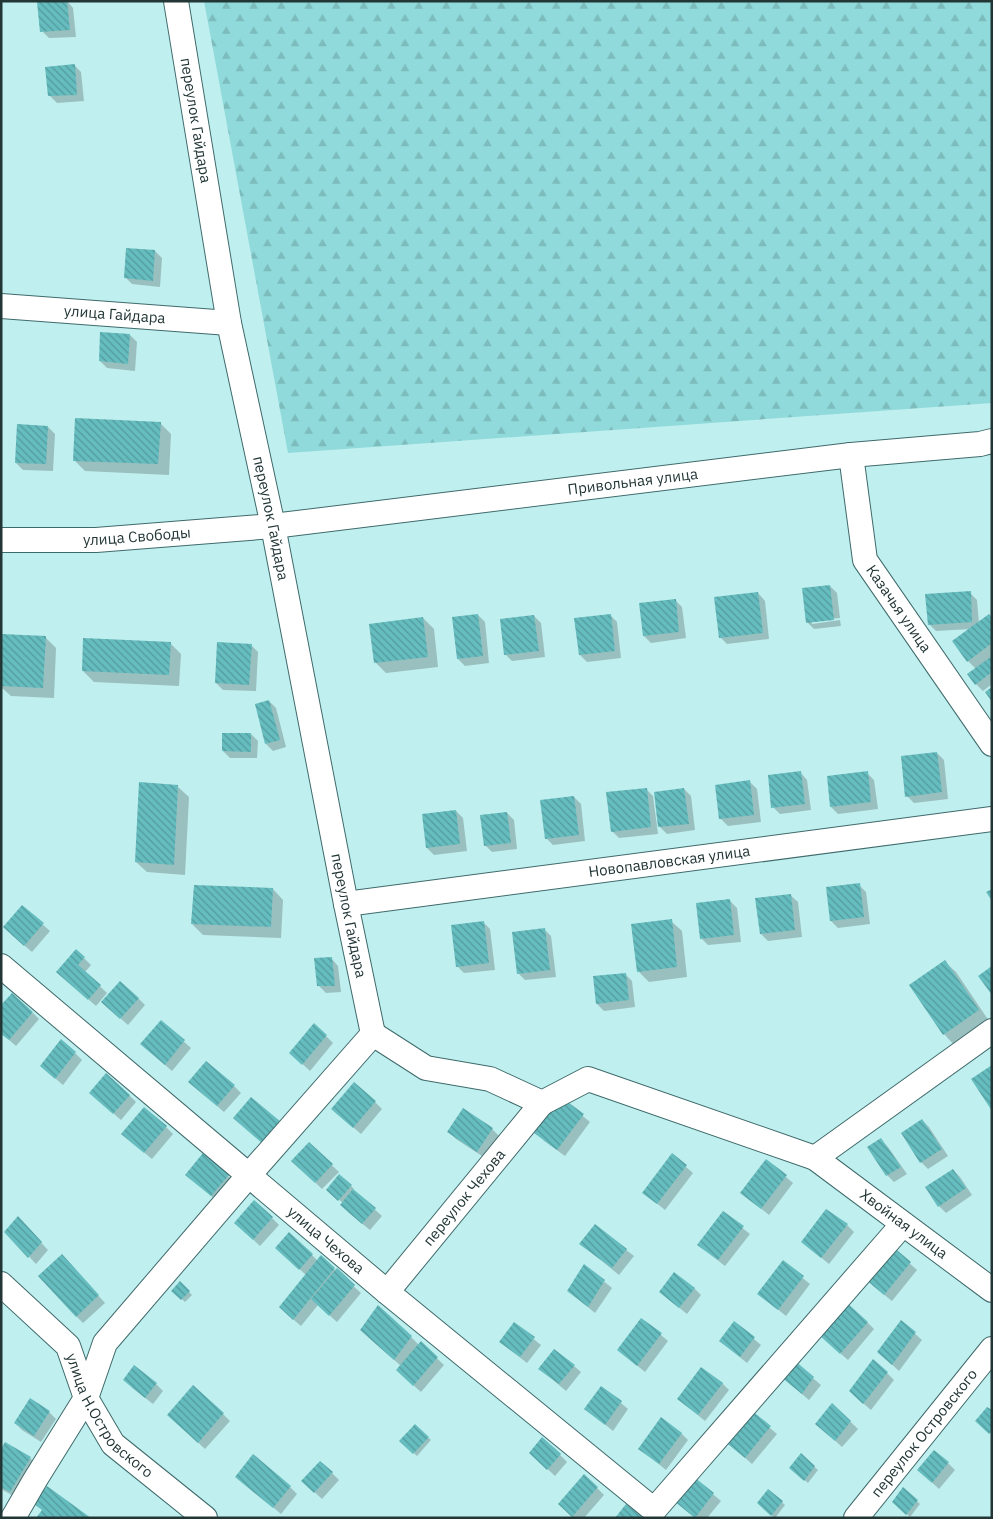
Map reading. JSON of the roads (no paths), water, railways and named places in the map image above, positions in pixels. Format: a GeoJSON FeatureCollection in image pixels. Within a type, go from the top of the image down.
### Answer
{"type":"FeatureCollection","features":[{"type":"Feature","properties":{"kind":"street","name":"переулок Гайдара"},"geometry":{"type":"LineString","coordinates":[[176,1],[229,323],[273,526],[373,1034]]}},
{"type":"Feature","properties":{"kind":"street","name":"улица Гайдара"},"geometry":{"type":"LineString","coordinates":[[1,306],[229,323]]}},
{"type":"Feature","properties":{"kind":"street","name":"Привольная улица"},"geometry":{"type":"LineString","coordinates":[[273,526],[851,456],[980,444],[992,441]]}},
{"type":"Feature","properties":{"kind":"street","name":"Казачья улица"},"geometry":{"type":"LineString","coordinates":[[851,456],[865,560],[992,744]]}},
{"type":"Feature","properties":{"kind":"street","name":"улица Свободы"},"geometry":{"type":"LineString","coordinates":[[1,540],[96,540],[273,526]]}},
{"type":"Feature","properties":{"kind":"street","name":"Новопавловская улица"},"geometry":{"type":"LineString","coordinates":[[346,904],[992,819]]}},
{"type":"Feature","properties":{"kind":"street","name":"улица Чехова"},"geometry":{"type":"LineString","coordinates":[[1,966],[387,1292],[654,1510],[903,1224]]}},
{"type":"Feature","properties":{"kind":"street"},"geometry":{"type":"LineString","coordinates":[[815,1158],[992,1031]]}},
{"type":"Feature","properties":{"kind":"street"},"geometry":{"type":"LineString","coordinates":[[13,1518],[86,1398],[105,1343],[373,1034],[426,1068],[490,1079],[542,1103]]}},
{"type":"Feature","properties":{"kind":"street","name":"Хвойная улица"},"geometry":{"type":"LineString","coordinates":[[542,1103],[588,1079],[815,1158],[992,1290]]}},
{"type":"Feature","properties":{"kind":"street","name":"переулок Чехова"},"geometry":{"type":"LineString","coordinates":[[387,1292],[542,1103]]}},
{"type":"Feature","properties":{"kind":"street","name":"улица Н.Островского"},"geometry":{"type":"LineString","coordinates":[[1,1284],[68,1346],[86,1398],[113,1444],[205,1518]]}},
{"type":"Feature","properties":{"kind":"street","name":"переулок Островского"},"geometry":{"type":"LineString","coordinates":[[856,1518],[992,1349]]}}]}
